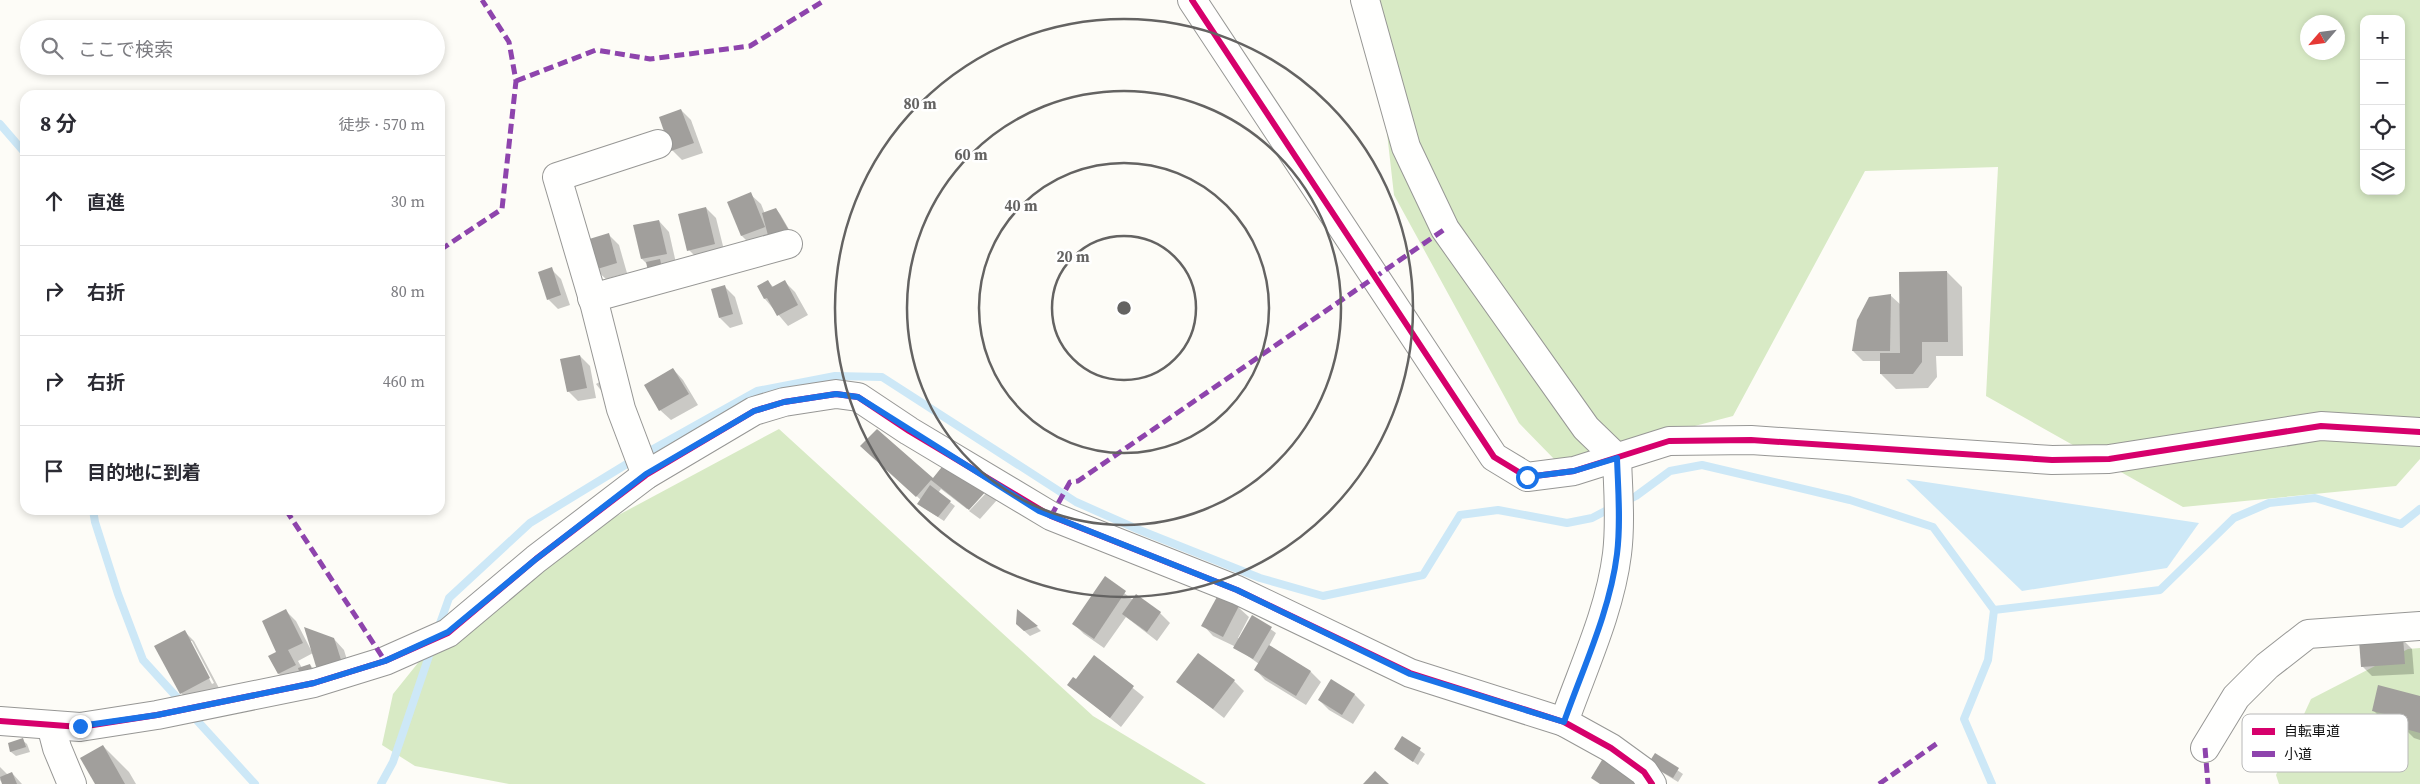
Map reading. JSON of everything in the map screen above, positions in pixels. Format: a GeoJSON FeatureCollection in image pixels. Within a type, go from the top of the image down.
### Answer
{"type":"FeatureCollection","features":[{"type":"Feature","properties":{"kind":"street"},"geometry":{"type":"LineString","coordinates":[[1192,0],[1494,457],[1527,477],[1574,471],[1669,441],[1751,440],[2052,460],[2109,459],[2321,426],[2420,432]]}},
{"type":"Feature","properties":{"kind":"street"},"geometry":{"type":"LineString","coordinates":[[1366,0],[1406,147],[1445,229],[1586,428],[1617,458],[1619,522],[1617,553],[1608,596],[1564,722]]}},
{"type":"Feature","properties":{"kind":"street"},"geometry":{"type":"LineString","coordinates":[[644,469],[621,409],[592,298],[557,177],[658,144]]}},
{"type":"Feature","properties":{"kind":"street"},"geometry":{"type":"LineString","coordinates":[[592,298],[788,244]]}},
{"type":"Feature","properties":{"kind":"street"},"geometry":{"type":"LineString","coordinates":[[0,721],[80,726],[157,715],[314,683],[385,661],[448,632],[644,469],[754,411],[784,402],[836,394],[858,397],[1039,511],[1237,590],[1410,674],[1564,722],[1611,748],[1644,772],[1652,784]]}},
{"type":"Feature","properties":{"kind":"street"},"geometry":{"type":"LineString","coordinates":[[2205,748],[2236,697],[2267,666],[2308,634],[2420,626]]}},
{"type":"Feature","properties":{"kind":"street"},"geometry":{"type":"LineString","coordinates":[[51,725],[57,748],[72,784]]}},
{"type":"Feature","properties":{"kind":"green space"},"geometry":{"type":"Polygon","coordinates":[[[1372,0],[2420,0],[2420,459],[2396,486],[2183,507],[1986,396],[1998,167],[1865,171],[1733,416],[1557,462],[1519,423],[1394,195],[1372,0]]]}},
{"type":"Feature","properties":{"kind":"green space"},"geometry":{"type":"Polygon","coordinates":[[[779,429],[1093,716],[1206,784],[509,784],[415,766],[382,745],[393,694],[475,592],[779,429]]]}},
{"type":"Feature","properties":{"kind":"green space"},"geometry":{"type":"Polygon","coordinates":[[[2420,648],[2420,784],[2279,784],[2276,775],[2277,772],[2408,772],[2408,714],[2304,714],[2311,699],[2408,649],[2420,648]]]}},
{"type":"Feature","properties":{"kind":"water"},"geometry":{"type":"Polygon","coordinates":[[[1906,479],[2199,523],[2167,568],[2022,591],[1906,479]]]}},
{"type":"Feature","properties":{"kind":"building"},"geometry":{"type":"Polygon","coordinates":[[[681,109],[694,143],[671,151],[659,117],[681,109]]]}},
{"type":"Feature","properties":{"kind":"building"},"geometry":{"type":"Polygon","coordinates":[[[751,192],[765,227],[741,236],[727,202],[751,192]]]}},
{"type":"Feature","properties":{"kind":"building"},"geometry":{"type":"Polygon","coordinates":[[[706,207],[715,244],[687,251],[678,214],[706,207]]]}},
{"type":"Feature","properties":{"kind":"building"},"geometry":{"type":"Polygon","coordinates":[[[776,208],[791,234],[769,239],[762,213],[776,208]]]}},
{"type":"Feature","properties":{"kind":"building"},"geometry":{"type":"Polygon","coordinates":[[[659,220],[667,254],[641,259],[633,225],[659,220]]]}},
{"type":"Feature","properties":{"kind":"building"},"geometry":{"type":"Polygon","coordinates":[[[609,233],[617,263],[594,270],[586,240],[609,233]]]}},
{"type":"Feature","properties":{"kind":"building"},"geometry":{"type":"Polygon","coordinates":[[[660,259],[662,268],[648,271],[646,262],[660,259]]]}},
{"type":"Feature","properties":{"kind":"building"},"geometry":{"type":"Polygon","coordinates":[[[552,267],[561,295],[547,300],[538,272],[552,267]]]}},
{"type":"Feature","properties":{"kind":"building"},"geometry":{"type":"Polygon","coordinates":[[[1947,271],[1948,342],[1922,342],[1922,362],[1913,374],[1880,374],[1880,353],[1900,353],[1899,272],[1947,271]]]}},
{"type":"Feature","properties":{"kind":"building"},"geometry":{"type":"Polygon","coordinates":[[[768,280],[772,287],[785,280],[798,305],[777,316],[767,298],[764,299],[757,286],[768,280]]]}},
{"type":"Feature","properties":{"kind":"building"},"geometry":{"type":"Polygon","coordinates":[[[725,285],[733,314],[719,318],[711,289],[725,285]]]}},
{"type":"Feature","properties":{"kind":"building"},"geometry":{"type":"Polygon","coordinates":[[[1891,294],[1890,351],[1852,351],[1857,320],[1869,297],[1891,294]]]}},
{"type":"Feature","properties":{"kind":"building"},"geometry":{"type":"Polygon","coordinates":[[[580,355],[587,388],[567,392],[560,359],[580,355]]]}},
{"type":"Feature","properties":{"kind":"building"},"geometry":{"type":"Polygon","coordinates":[[[673,368],[689,394],[659,411],[644,385],[673,368]]]}},
{"type":"Feature","properties":{"kind":"building"},"geometry":{"type":"Polygon","coordinates":[[[877,429],[933,478],[945,463],[988,489],[969,510],[931,480],[916,497],[860,446],[877,429]]]}},
{"type":"Feature","properties":{"kind":"building"},"geometry":{"type":"Polygon","coordinates":[[[930,485],[951,501],[938,517],[917,504],[930,485]]]}},
{"type":"Feature","properties":{"kind":"building"},"geometry":{"type":"Polygon","coordinates":[[[1105,576],[1126,591],[1094,639],[1072,624],[1105,576]]]}},
{"type":"Feature","properties":{"kind":"building"},"geometry":{"type":"Polygon","coordinates":[[[1136,594],[1161,612],[1147,632],[1122,614],[1136,594]]]}},
{"type":"Feature","properties":{"kind":"building"},"geometry":{"type":"Polygon","coordinates":[[[1218,595],[1239,606],[1223,637],[1201,626],[1218,595]]]}},
{"type":"Feature","properties":{"kind":"building"},"geometry":{"type":"Polygon","coordinates":[[[286,609],[303,643],[288,650],[296,665],[278,674],[268,656],[276,652],[262,621],[286,609]]]}},
{"type":"Feature","properties":{"kind":"building"},"geometry":{"type":"Polygon","coordinates":[[[1017,609],[1038,626],[1024,631],[1016,624],[1017,609]]]}},
{"type":"Feature","properties":{"kind":"building"},"geometry":{"type":"Polygon","coordinates":[[[1252,615],[1272,627],[1253,659],[1233,648],[1252,615]]]}},
{"type":"Feature","properties":{"kind":"building"},"geometry":{"type":"Polygon","coordinates":[[[304,627],[334,638],[343,666],[318,673],[304,627]]]}},
{"type":"Feature","properties":{"kind":"building"},"geometry":{"type":"Polygon","coordinates":[[[185,630],[210,678],[180,694],[154,646],[185,630]]]}},
{"type":"Feature","properties":{"kind":"building"},"geometry":{"type":"Polygon","coordinates":[[[2403,637],[2405,664],[2361,667],[2359,640],[2403,637]]]}},
{"type":"Feature","properties":{"kind":"building"},"geometry":{"type":"Polygon","coordinates":[[[1269,645],[1311,671],[1296,696],[1254,670],[1269,645]]]}},
{"type":"Feature","properties":{"kind":"building"},"geometry":{"type":"Polygon","coordinates":[[[1198,653],[1235,680],[1213,709],[1176,682],[1198,653]]]}},
{"type":"Feature","properties":{"kind":"building"},"geometry":{"type":"Polygon","coordinates":[[[1094,655],[1134,686],[1110,718],[1067,685],[1073,677],[1076,679],[1094,655]]]}},
{"type":"Feature","properties":{"kind":"building"},"geometry":{"type":"Polygon","coordinates":[[[310,664],[313,673],[301,677],[298,668],[310,664]]]}},
{"type":"Feature","properties":{"kind":"building"},"geometry":{"type":"Polygon","coordinates":[[[1331,679],[1355,694],[1342,715],[1318,700],[1331,679]]]}},
{"type":"Feature","properties":{"kind":"building"},"geometry":{"type":"Polygon","coordinates":[[[2378,685],[2420,696],[2420,733],[2408,730],[2408,714],[2384,714],[2372,711],[2378,685]]]}},
{"type":"Feature","properties":{"kind":"building"},"geometry":{"type":"Polygon","coordinates":[[[1402,736],[1421,748],[1413,762],[1394,749],[1402,736]]]}},
{"type":"Feature","properties":{"kind":"building"},"geometry":{"type":"Polygon","coordinates":[[[23,738],[26,747],[10,752],[8,743],[23,738]]]}},
{"type":"Feature","properties":{"kind":"building"},"geometry":{"type":"Polygon","coordinates":[[[103,745],[125,784],[95,784],[80,758],[103,745]]]}},
{"type":"Feature","properties":{"kind":"building"},"geometry":{"type":"Polygon","coordinates":[[[1655,753],[1679,768],[1673,778],[1648,764],[1655,753]]]}},
{"type":"Feature","properties":{"kind":"building"},"geometry":{"type":"Polygon","coordinates":[[[1605,755],[1650,784],[1600,784],[1591,778],[1605,755]]]}},
{"type":"Feature","properties":{"kind":"building"},"geometry":{"type":"Polygon","coordinates":[[[1375,771],[1389,784],[1363,784],[1375,771]]]}},
{"type":"Feature","properties":{"kind":"building"},"geometry":{"type":"Polygon","coordinates":[[[12,772],[17,784],[2,784],[0,777],[12,772]]]}},
{"type":"Feature","properties":{"kind":"waterway"},"geometry":{"type":"LineString","coordinates":[[0,124],[20,147]]}},
{"type":"Feature","properties":{"kind":"waterway"},"geometry":{"type":"LineString","coordinates":[[438,629],[449,598],[530,523],[630,462],[757,391],[835,376],[882,377],[1076,502],[1137,529],[1260,578],[1323,596],[1423,575],[1460,515],[1498,510],[1567,523],[1592,518],[1613,507]]}},
{"type":"Feature","properties":{"kind":"waterway"},"geometry":{"type":"LineString","coordinates":[[1624,502],[1636,496],[1670,471],[1702,465],[1850,500],[1933,527],[1994,610],[1988,660],[1964,719],[1992,784]]}},
{"type":"Feature","properties":{"kind":"waterway"},"geometry":{"type":"LineString","coordinates":[[1994,610],[2160,590],[2234,518],[2269,503],[2315,498],[2401,524],[2420,509]]}},
{"type":"Feature","properties":{"kind":"waterway"},"geometry":{"type":"LineString","coordinates":[[94,515],[118,594],[143,660],[183,704]]}},
{"type":"Feature","properties":{"kind":"waterway"},"geometry":{"type":"LineString","coordinates":[[381,784],[393,762],[432,647]]}},
{"type":"Feature","properties":{"kind":"waterway"},"geometry":{"type":"LineString","coordinates":[[192,715],[255,784]]}},
{"type":"Feature","properties":{"kind":"marked path"},"geometry":{"type":"LineString","coordinates":[[445,247],[502,209],[516,81],[509,42],[482,0]]}},
{"type":"Feature","properties":{"kind":"marked path"},"geometry":{"type":"LineString","coordinates":[[516,81],[596,50],[650,59],[750,46],[825,0]]}},
{"type":"Feature","properties":{"kind":"marked path"},"geometry":{"type":"LineString","coordinates":[[1051,516],[1070,482],[1078,481],[1445,229]]}},
{"type":"Feature","properties":{"kind":"marked path"},"geometry":{"type":"LineString","coordinates":[[289,515],[385,661]]}},
{"type":"Feature","properties":{"kind":"marked path"},"geometry":{"type":"LineString","coordinates":[[1879,784],[1939,742]]}},
{"type":"Feature","properties":{"kind":"marked path"},"geometry":{"type":"LineString","coordinates":[[2205,748],[2208,784]]}},
{"type":"Feature","properties":{"kind":"cycle path"},"geometry":{"type":"LineString","coordinates":[[1192,0],[1494,457],[1527,477],[1574,471],[1669,441],[1751,440],[2052,460],[2109,459],[2321,426],[2420,432]]}},
{"type":"Feature","properties":{"kind":"cycle path"},"geometry":{"type":"LineString","coordinates":[[0,721],[80,727],[157,715],[314,683],[385,661],[448,633],[536,559],[646,475],[754,411],[784,402],[836,394],[858,397],[909,431],[1051,516],[1237,590],[1410,673],[1564,722],[1611,748],[1644,772],[1652,784]]}},
{"type":"Feature","properties":{"kind":"route"},"geometry":{"type":"LineString","coordinates":[[80,726],[157,715],[314,683],[385,661],[448,632],[536,559],[646,474],[754,411],[784,402],[836,394],[858,397],[908,431],[1039,511],[1237,590],[1410,674],[1564,722],[1606,604],[1612,580],[1617,553],[1619,522],[1617,458],[1574,471],[1527,477]]}}]}
